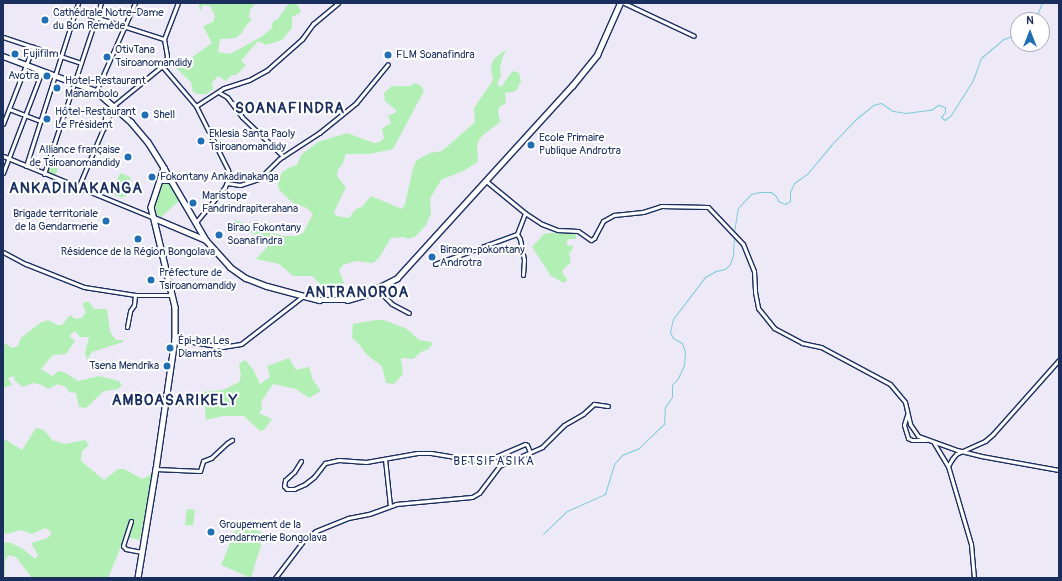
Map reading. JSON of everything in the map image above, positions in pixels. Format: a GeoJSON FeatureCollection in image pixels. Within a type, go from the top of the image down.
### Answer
{"type":"FeatureCollection","features":[{"type":"Feature","properties":{"kind":"street"},"geometry":{"type":"LineString","coordinates":[[26,166],[78,3]]}},
{"type":"Feature","properties":{"kind":"street"},"geometry":{"type":"LineString","coordinates":[[44,174],[102,3]]}},
{"type":"Feature","properties":{"kind":"street"},"geometry":{"type":"LineString","coordinates":[[96,91],[135,3]]}},
{"type":"Feature","properties":{"kind":"street"},"geometry":{"type":"LineString","coordinates":[[78,188],[103,129],[105,118],[109,115],[114,106],[166,61],[167,56],[164,39],[178,3]]}},
{"type":"Feature","properties":{"kind":"street"},"geometry":{"type":"LineString","coordinates":[[196,106],[224,88],[249,80],[267,70],[302,39],[313,24],[338,3]]}},
{"type":"Feature","properties":{"kind":"street"},"geometry":{"type":"LineString","coordinates":[[3,56],[96,91],[114,106],[140,132],[172,181],[206,240],[230,267],[246,278],[267,286],[303,296],[333,301],[346,300],[377,289],[397,278],[589,67],[597,55],[620,3]]}},
{"type":"Feature","properties":{"kind":"street"},"geometry":{"type":"LineString","coordinates":[[624,3],[694,36]]}},
{"type":"Feature","properties":{"kind":"street"},"geometry":{"type":"LineString","coordinates":[[76,11],[164,39]]}},
{"type":"Feature","properties":{"kind":"street"},"geometry":{"type":"LineString","coordinates":[[3,37],[81,63]]}},
{"type":"Feature","properties":{"kind":"street"},"geometry":{"type":"LineString","coordinates":[[3,122],[33,47]]}},
{"type":"Feature","properties":{"kind":"street"},"geometry":{"type":"LineString","coordinates":[[227,183],[240,185],[259,179],[283,156],[319,133],[356,103],[388,64]]}},
{"type":"Feature","properties":{"kind":"street"},"geometry":{"type":"LineString","coordinates":[[162,66],[196,106],[228,170],[227,183],[196,222]]}},
{"type":"Feature","properties":{"kind":"street"},"geometry":{"type":"LineString","coordinates":[[3,173],[42,71]]}},
{"type":"Feature","properties":{"kind":"street"},"geometry":{"type":"LineString","coordinates":[[220,92],[227,97],[242,117],[283,156]]}},
{"type":"Feature","properties":{"kind":"street"},"geometry":{"type":"LineString","coordinates":[[9,109],[41,121]]}},
{"type":"Feature","properties":{"kind":"street"},"geometry":{"type":"LineString","coordinates":[[3,156],[206,240]]}},
{"type":"Feature","properties":{"kind":"street"},"geometry":{"type":"LineString","coordinates":[[138,578],[175,339],[175,307],[151,208],[164,168]]}},
{"type":"Feature","properties":{"kind":"street"},"geometry":{"type":"LineString","coordinates":[[160,181],[172,181]]}},
{"type":"Feature","properties":{"kind":"street"},"geometry":{"type":"LineString","coordinates":[[486,181],[525,214],[542,224],[558,230],[578,231],[590,240],[594,238],[603,221],[614,215],[643,212],[661,206],[708,207],[743,244],[754,271],[755,292],[758,308],[774,328],[802,343],[821,348],[890,384],[901,395],[910,424],[918,436],[962,452],[1059,470]]}},
{"type":"Feature","properties":{"kind":"street"},"geometry":{"type":"LineString","coordinates":[[435,264],[517,234],[525,214]]}},
{"type":"Feature","properties":{"kind":"street"},"geometry":{"type":"LineString","coordinates":[[517,234],[520,239],[524,260],[523,275]]}},
{"type":"Feature","properties":{"kind":"street"},"geometry":{"type":"LineString","coordinates":[[3,252],[69,282],[135,296],[171,295]]}},
{"type":"Feature","properties":{"kind":"street"},"geometry":{"type":"LineString","coordinates":[[377,289],[392,304],[409,313]]}},
{"type":"Feature","properties":{"kind":"street"},"geometry":{"type":"LineString","coordinates":[[127,327],[130,311],[134,305],[135,296]]}},
{"type":"Feature","properties":{"kind":"street"},"geometry":{"type":"LineString","coordinates":[[175,339],[222,347],[241,344],[303,296]]}},
{"type":"Feature","properties":{"kind":"street"},"geometry":{"type":"LineString","coordinates":[[948,466],[956,454],[985,441],[993,434],[1059,360]]}},
{"type":"Feature","properties":{"kind":"street"},"geometry":{"type":"LineString","coordinates":[[275,578],[304,540],[316,531],[348,518],[369,514],[390,506],[428,500],[472,497],[479,493],[499,466],[542,447],[564,425],[583,414],[594,404],[608,406]]}},
{"type":"Feature","properties":{"kind":"street"},"geometry":{"type":"LineString","coordinates":[[908,414],[904,425],[908,438],[912,440],[927,440]]}},
{"type":"Feature","properties":{"kind":"street"},"geometry":{"type":"LineString","coordinates":[[156,469],[200,471],[203,461],[211,458],[232,440]]}},
{"type":"Feature","properties":{"kind":"street"},"geometry":{"type":"LineString","coordinates":[[934,442],[948,466],[971,544],[974,578]]}},
{"type":"Feature","properties":{"kind":"street"},"geometry":{"type":"LineString","coordinates":[[301,460],[294,472],[285,480],[284,486],[287,489],[294,489],[305,484],[314,477],[325,463],[339,460],[366,462],[431,453],[479,461],[488,460],[525,444],[530,452]]}},
{"type":"Feature","properties":{"kind":"street"},"geometry":{"type":"LineString","coordinates":[[385,459],[390,506]]}},
{"type":"Feature","properties":{"kind":"street"},"geometry":{"type":"LineString","coordinates":[[131,521],[123,546],[126,549],[142,552]]}},
{"type":"Feature","properties":{"kind":"green space"},"geometry":{"type":"Polygon","coordinates":[[[198,3],[256,3],[250,10],[249,17],[252,19],[242,33],[236,38],[220,39],[218,52],[230,54],[261,37],[272,28],[273,21],[277,20],[289,3],[296,3],[301,11],[292,17],[292,28],[282,40],[266,45],[258,41],[241,61],[246,65],[236,75],[232,75],[226,81],[218,76],[212,83],[213,89],[207,94],[198,94],[193,92],[191,82],[176,68],[176,64],[183,64],[212,43],[203,26],[213,22],[215,16],[210,6],[203,5],[201,11],[198,3]]]}},
{"type":"Feature","properties":{"kind":"green space"},"geometry":{"type":"Polygon","coordinates":[[[504,51],[506,52],[503,56],[500,68],[501,76],[497,84],[501,87],[513,71],[519,73],[521,81],[516,91],[505,93],[506,104],[500,106],[498,111],[500,122],[481,137],[477,145],[478,162],[463,171],[441,180],[430,199],[431,213],[426,225],[416,236],[408,239],[404,237],[391,238],[379,258],[373,263],[356,261],[343,265],[339,270],[344,283],[334,287],[323,287],[312,276],[293,276],[279,264],[256,259],[268,246],[267,241],[236,226],[233,222],[235,220],[282,236],[297,236],[303,233],[313,214],[307,208],[293,203],[280,191],[278,186],[279,175],[288,168],[297,165],[301,155],[318,142],[347,133],[374,143],[380,142],[384,138],[383,128],[391,123],[388,116],[396,112],[396,110],[385,101],[384,93],[392,86],[410,86],[415,83],[420,85],[424,91],[393,149],[370,154],[346,154],[342,165],[338,169],[337,176],[346,187],[334,212],[337,216],[349,218],[356,209],[362,207],[371,196],[402,209],[405,204],[413,168],[417,160],[430,153],[442,151],[475,122],[474,108],[493,80],[491,66],[494,59],[504,51]]]}},
{"type":"Feature","properties":{"kind":"green space"},"geometry":{"type":"Polygon","coordinates":[[[51,160],[60,163],[55,176],[47,173],[51,160]]]}},
{"type":"Feature","properties":{"kind":"green space"},"geometry":{"type":"Polygon","coordinates":[[[120,173],[131,177],[127,187],[131,188],[127,197],[124,196],[123,198],[112,194],[120,173]]]}},
{"type":"Feature","properties":{"kind":"green space"},"geometry":{"type":"Polygon","coordinates":[[[162,184],[171,184],[180,200],[161,217],[156,214],[155,207],[162,184]]]}},
{"type":"Feature","properties":{"kind":"green space"},"geometry":{"type":"Polygon","coordinates":[[[576,231],[576,239],[569,239],[566,242],[568,246],[573,245],[572,250],[569,253],[571,262],[562,271],[567,280],[564,283],[551,276],[532,247],[544,234],[576,231]]]}},
{"type":"Feature","properties":{"kind":"green space"},"geometry":{"type":"Polygon","coordinates":[[[84,302],[89,302],[94,309],[107,309],[110,332],[116,340],[123,340],[123,342],[92,352],[87,360],[85,353],[89,337],[80,337],[75,331],[69,336],[75,341],[66,354],[53,355],[41,369],[52,376],[59,371],[64,372],[78,381],[99,376],[119,381],[122,385],[118,389],[104,391],[86,408],[79,407],[76,393],[69,392],[66,387],[58,384],[48,389],[42,385],[33,383],[23,387],[15,381],[14,376],[8,378],[12,385],[3,388],[3,342],[12,348],[18,346],[21,338],[40,323],[48,320],[57,325],[62,325],[70,315],[75,319],[82,318],[86,312],[83,306],[84,302]]]}},
{"type":"Feature","properties":{"kind":"green space"},"geometry":{"type":"Polygon","coordinates":[[[384,320],[407,329],[419,340],[431,342],[432,344],[429,349],[421,352],[413,359],[401,358],[403,374],[394,384],[386,383],[382,366],[367,355],[359,344],[352,338],[353,324],[384,320]]]}},
{"type":"Feature","properties":{"kind":"green space"},"geometry":{"type":"Polygon","coordinates":[[[289,358],[296,370],[309,367],[313,380],[321,391],[309,398],[296,389],[273,384],[261,402],[262,409],[259,413],[272,419],[264,430],[260,431],[244,416],[223,416],[206,420],[204,401],[200,398],[202,392],[223,390],[239,382],[241,376],[239,364],[245,360],[253,369],[260,384],[270,377],[267,366],[289,358]]]}},
{"type":"Feature","properties":{"kind":"green space"},"geometry":{"type":"Polygon","coordinates":[[[36,428],[44,430],[52,440],[65,444],[85,440],[89,445],[82,451],[81,461],[104,480],[118,469],[124,469],[142,479],[152,474],[140,540],[125,537],[108,578],[32,578],[16,557],[8,555],[5,562],[5,575],[3,576],[3,542],[11,543],[23,549],[35,559],[38,555],[31,543],[50,536],[51,531],[45,528],[32,534],[21,530],[7,534],[3,532],[3,438],[22,450],[36,428]]]}},
{"type":"Feature","properties":{"kind":"green space"},"geometry":{"type":"Polygon","coordinates":[[[187,509],[195,510],[193,526],[185,525],[187,509]]]}},
{"type":"Feature","properties":{"kind":"green space"},"geometry":{"type":"Polygon","coordinates":[[[237,526],[259,531],[264,535],[251,578],[221,565],[237,526]]]}},
{"type":"Feature","properties":{"kind":"waterway"},"geometry":{"type":"LineString","coordinates":[[1038,12],[1042,3]]}},
{"type":"Feature","properties":{"kind":"waterway"},"geometry":{"type":"LineString","coordinates":[[734,232],[738,208],[751,194],[771,192],[776,196],[778,201],[785,204],[790,201],[790,192],[794,183],[807,174],[831,145],[856,119],[873,105],[881,103],[893,111],[905,113],[931,110],[938,105],[945,107],[945,112],[941,117],[945,120],[951,115],[973,80],[981,58],[1004,39],[1010,37]]}},
{"type":"Feature","properties":{"kind":"waterway"},"geometry":{"type":"LineString","coordinates":[[543,534],[567,511],[605,494],[614,464],[622,455],[639,448],[664,424],[665,407],[672,397],[672,385],[678,378],[684,365],[685,352],[682,343],[673,338],[670,332],[673,319],[705,277],[716,271],[725,269],[730,264],[733,255],[734,235]]}},
{"type":"Feature","properties":{"kind":"place","name":"Cathédrale Notre-Dame du Bon Remède"},"geometry":{"type":"Point","coordinates":[45,20]}},
{"type":"Feature","properties":{"kind":"place","name":"Fujifilm"},"geometry":{"type":"Point","coordinates":[15,54]}},
{"type":"Feature","properties":{"kind":"place","name":"FLM Soanafindra"},"geometry":{"type":"Point","coordinates":[388,55]}},
{"type":"Feature","properties":{"kind":"place","name":"OtivTana Tsiroanomandidy"},"geometry":{"type":"Point","coordinates":[107,57]}},
{"type":"Feature","properties":{"kind":"place","name":"Avotra"},"geometry":{"type":"Point","coordinates":[47,76]}},
{"type":"Feature","properties":{"kind":"place","name":"Hotel-Restaurant Manambolo"},"geometry":{"type":"Point","coordinates":[57,88]}},
{"type":"Feature","properties":{"kind":"place","name":"Shell"},"geometry":{"type":"Point","coordinates":[145,115]}},
{"type":"Feature","properties":{"kind":"place","name":"Hôtel-Restaurant Le Président"},"geometry":{"type":"Point","coordinates":[47,119]}},
{"type":"Feature","properties":{"kind":"place","name":"Eklesia Santa Paoly Tsiroanomandidy"},"geometry":{"type":"Point","coordinates":[201,141]}},
{"type":"Feature","properties":{"kind":"place","name":"Ecole Primaire Publique Androtra"},"geometry":{"type":"Point","coordinates":[531,145]}},
{"type":"Feature","properties":{"kind":"place","name":"Alliance française de Tsiroanomandidy"},"geometry":{"type":"Point","coordinates":[128,157]}},
{"type":"Feature","properties":{"kind":"place","name":"Fokontany Ankadinakanga"},"geometry":{"type":"Point","coordinates":[152,177]}},
{"type":"Feature","properties":{"kind":"place","name":"Maristope Fandrindrapiterahana"},"geometry":{"type":"Point","coordinates":[193,203]}},
{"type":"Feature","properties":{"kind":"place","name":"Brigade territoriale de la Gendarmerie"},"geometry":{"type":"Point","coordinates":[106,221]}},
{"type":"Feature","properties":{"kind":"place","name":"Birao Fokontany Soanafindra"},"geometry":{"type":"Point","coordinates":[219,235]}},
{"type":"Feature","properties":{"kind":"place","name":"Résidence de la Région Bongolava"},"geometry":{"type":"Point","coordinates":[138,239]}},
{"type":"Feature","properties":{"kind":"place","name":"Biraom-pokontany Androtra"},"geometry":{"type":"Point","coordinates":[432,257]}},
{"type":"Feature","properties":{"kind":"place","name":"Préfecture de Tsiroanomandidy"},"geometry":{"type":"Point","coordinates":[151,280]}},
{"type":"Feature","properties":{"kind":"place","name":"Épi-bar Les Diamants"},"geometry":{"type":"Point","coordinates":[170,348]}},
{"type":"Feature","properties":{"kind":"place","name":"Tsena Mendrika"},"geometry":{"type":"Point","coordinates":[167,366]}},
{"type":"Feature","properties":{"kind":"place","name":"Groupement de la gendarmerie Bongolava"},"geometry":{"type":"Point","coordinates":[211,532]}},
{"type":"Feature","properties":{"kind":"district","name":"SOANAFINDRA"},"geometry":{"type":"Point","coordinates":[290,109]}},
{"type":"Feature","properties":{"kind":"district","name":"ANKADINAKANGA"},"geometry":{"type":"Point","coordinates":[76,189]}},
{"type":"Feature","properties":{"kind":"district","name":"ANTRANOROA"},"geometry":{"type":"Point","coordinates":[357,293]}},
{"type":"Feature","properties":{"kind":"district","name":"AMBOASARIKELY"},"geometry":{"type":"Point","coordinates":[175,401]}},
{"type":"Feature","properties":{"kind":"district","name":"BETSIFASIKA"},"geometry":{"type":"Point","coordinates":[494,462]}}]}
